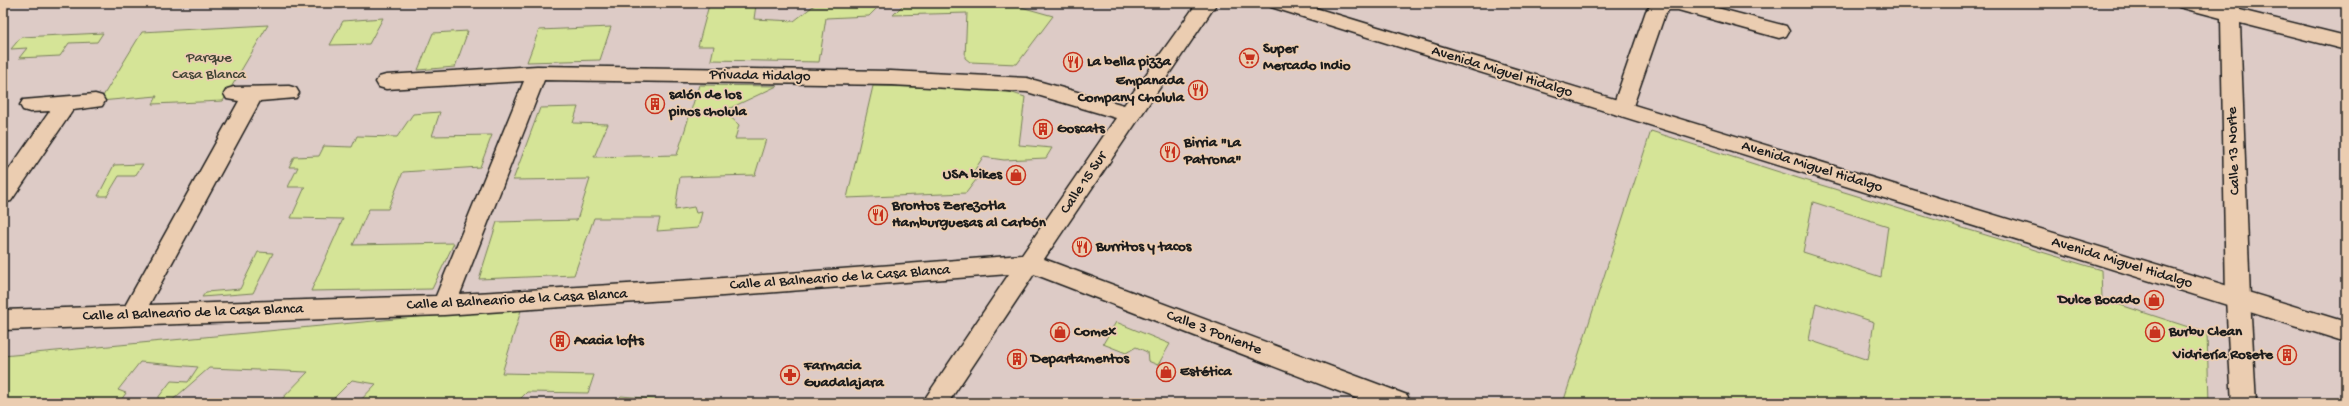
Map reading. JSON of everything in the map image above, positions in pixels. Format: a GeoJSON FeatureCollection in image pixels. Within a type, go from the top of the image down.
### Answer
{"type":"FeatureCollection","features":[{"type":"Feature","properties":{"kind":"street","name":"Calle 15 Sur"},"geometry":{"type":"LineString","coordinates":[[934,403],[1030,263],[1129,114],[1207,3]]}},
{"type":"Feature","properties":{"kind":"street","name":"Avenida Miguel Hidalgo"},"geometry":{"type":"LineString","coordinates":[[1278,3],[2346,332]]}},
{"type":"Feature","properties":{"kind":"street"},"geometry":{"type":"LineString","coordinates":[[2186,3],[2230,9],[2346,43]]}},
{"type":"Feature","properties":{"kind":"street"},"geometry":{"type":"LineString","coordinates":[[1622,109],[1656,11],[1664,4],[1678,4],[1779,31]]}},
{"type":"Feature","properties":{"kind":"street","name":"Calle 13 Norte"},"geometry":{"type":"LineString","coordinates":[[2230,9],[2238,299],[2244,403]]}},
{"type":"Feature","properties":{"kind":"street","name":"Privada Hidalgo"},"geometry":{"type":"LineString","coordinates":[[386,82],[537,73],[891,78],[1027,85],[1129,114]]}},
{"type":"Feature","properties":{"kind":"street"},"geometry":{"type":"LineString","coordinates":[[444,305],[537,73]]}},
{"type":"Feature","properties":{"kind":"street"},"geometry":{"type":"LineString","coordinates":[[132,315],[244,94],[289,92]]}},
{"type":"Feature","properties":{"kind":"street"},"geometry":{"type":"LineString","coordinates":[[30,105],[96,101]]}},
{"type":"Feature","properties":{"kind":"street"},"geometry":{"type":"LineString","coordinates":[[3,195],[67,103]]}},
{"type":"Feature","properties":{"kind":"street","name":"Calle al Balneario de la Casa Blanca"},"geometry":{"type":"LineString","coordinates":[[4,320],[444,305],[710,288],[1030,263]]}},
{"type":"Feature","properties":{"kind":"street","name":"Calle 3 Poniente"},"geometry":{"type":"LineString","coordinates":[[1030,263],[1397,403]]}},
{"type":"Feature","properties":{"kind":"green space"},"geometry":{"type":"Polygon","coordinates":[[[817,3],[882,3],[869,16],[826,18],[819,62],[711,60],[714,46],[698,46],[709,5],[756,5],[754,19],[794,21],[817,3]]]}},
{"type":"Feature","properties":{"kind":"green space"},"geometry":{"type":"Polygon","coordinates":[[[905,3],[1007,3],[1053,16],[1017,64],[970,62],[965,58],[967,13],[893,15],[905,3]]]}},
{"type":"Feature","properties":{"kind":"green space"},"geometry":{"type":"Polygon","coordinates":[[[383,18],[369,44],[330,45],[343,21],[383,18]]]}},
{"type":"Feature","properties":{"kind":"green space","name":"Parque Casa Blanca"},"geometry":{"type":"Polygon","coordinates":[[[268,25],[223,101],[153,104],[157,96],[100,101],[142,32],[268,25]]]}},
{"type":"Feature","properties":{"kind":"green space"},"geometry":{"type":"Polygon","coordinates":[[[611,27],[600,60],[527,62],[539,30],[611,27]]]}},
{"type":"Feature","properties":{"kind":"green space"},"geometry":{"type":"Polygon","coordinates":[[[468,31],[455,67],[418,70],[433,33],[468,31]]]}},
{"type":"Feature","properties":{"kind":"green space"},"geometry":{"type":"Polygon","coordinates":[[[103,33],[97,42],[69,43],[60,56],[19,58],[27,48],[11,49],[21,37],[103,33]]]}},
{"type":"Feature","properties":{"kind":"green space"},"geometry":{"type":"Polygon","coordinates":[[[699,85],[777,86],[724,111],[739,125],[735,139],[766,139],[755,175],[680,177],[675,210],[694,207],[696,213],[702,212],[698,228],[657,231],[660,218],[594,218],[574,275],[479,279],[497,222],[577,220],[590,179],[513,180],[540,108],[578,107],[573,123],[608,124],[594,157],[677,155],[699,85]]]}},
{"type":"Feature","properties":{"kind":"green space"},"geometry":{"type":"Polygon","coordinates":[[[873,86],[1000,89],[1025,97],[1019,145],[1052,148],[1046,158],[1004,160],[983,157],[972,174],[979,176],[966,193],[847,198],[873,86]]]}},
{"type":"Feature","properties":{"kind":"green space"},"geometry":{"type":"Polygon","coordinates":[[[440,112],[432,136],[492,135],[480,167],[403,172],[388,209],[369,209],[353,245],[454,243],[432,289],[311,291],[343,219],[291,218],[305,187],[288,187],[298,167],[289,167],[294,157],[319,156],[324,146],[352,147],[357,136],[397,137],[413,114],[440,112]]]}},
{"type":"Feature","properties":{"kind":"green space"},"geometry":{"type":"Polygon","coordinates":[[[1651,131],[1798,178],[2101,270],[2102,299],[2207,333],[2209,403],[1563,403],[1651,131]],[[1813,202],[1803,252],[1881,277],[1888,226],[1813,202]],[[1816,303],[1809,340],[1868,360],[1874,322],[1816,303]]]}},
{"type":"Feature","properties":{"kind":"green space"},"geometry":{"type":"Polygon","coordinates":[[[143,164],[135,176],[119,176],[107,196],[98,196],[114,165],[143,164]]]}},
{"type":"Feature","properties":{"kind":"green space"},"geometry":{"type":"Polygon","coordinates":[[[258,252],[273,253],[253,293],[202,297],[206,292],[240,289],[258,252]]]}},
{"type":"Feature","properties":{"kind":"green space"},"geometry":{"type":"Polygon","coordinates":[[[522,307],[502,373],[594,375],[588,393],[527,392],[516,403],[461,403],[461,401],[445,403],[358,403],[376,384],[352,380],[329,403],[278,403],[308,372],[209,368],[169,403],[154,403],[171,381],[188,382],[198,367],[140,362],[118,390],[126,393],[119,403],[3,403],[3,356],[522,307]]]}},
{"type":"Feature","properties":{"kind":"green space"},"geometry":{"type":"Polygon","coordinates":[[[1116,322],[1170,344],[1158,365],[1148,361],[1147,352],[1136,347],[1126,353],[1103,344],[1116,322]]]}},
{"type":"Feature","properties":{"kind":"green space"},"geometry":{"type":"Polygon","coordinates":[[[621,396],[689,402],[693,403],[614,403],[621,396]]]}},
{"type":"Feature","properties":{"kind":"place","name":"Super Mercado Indio"},"geometry":{"type":"Point","coordinates":[1249,58]}},
{"type":"Feature","properties":{"kind":"place","name":"La bella pizza"},"geometry":{"type":"Point","coordinates":[1073,62]}},
{"type":"Feature","properties":{"kind":"place","name":"Empanada Company Cholula"},"geometry":{"type":"Point","coordinates":[1198,90]}},
{"type":"Feature","properties":{"kind":"place","name":"salón de los pinos cholula"},"geometry":{"type":"Point","coordinates":[655,104]}},
{"type":"Feature","properties":{"kind":"place","name":"Goscats"},"geometry":{"type":"Point","coordinates":[1043,129]}},
{"type":"Feature","properties":{"kind":"place","name":"Birria \"La Patrona\""},"geometry":{"type":"Point","coordinates":[1170,152]}},
{"type":"Feature","properties":{"kind":"place","name":"USA bikes"},"geometry":{"type":"Point","coordinates":[1016,175]}},
{"type":"Feature","properties":{"kind":"place","name":"Brontos Zerezotla Hamburguesas al Carbón"},"geometry":{"type":"Point","coordinates":[878,215]}},
{"type":"Feature","properties":{"kind":"place","name":"Burritos y tacos"},"geometry":{"type":"Point","coordinates":[1082,247]}},
{"type":"Feature","properties":{"kind":"place","name":"Dulce Bocado"},"geometry":{"type":"Point","coordinates":[2154,300]}},
{"type":"Feature","properties":{"kind":"place","name":"Comex"},"geometry":{"type":"Point","coordinates":[1060,332]}},
{"type":"Feature","properties":{"kind":"place","name":"Burbu Clean"},"geometry":{"type":"Point","coordinates":[2155,332]}},
{"type":"Feature","properties":{"kind":"place","name":"Acacia lofts"},"geometry":{"type":"Point","coordinates":[560,341]}},
{"type":"Feature","properties":{"kind":"place","name":"Vidriería Rosete"},"geometry":{"type":"Point","coordinates":[2287,355]}},
{"type":"Feature","properties":{"kind":"place","name":"Departamentos"},"geometry":{"type":"Point","coordinates":[1017,359]}},
{"type":"Feature","properties":{"kind":"place","name":"Estética"},"geometry":{"type":"Point","coordinates":[1166,372]}},
{"type":"Feature","properties":{"kind":"place","name":"Farmacia Guadalajara"},"geometry":{"type":"Point","coordinates":[790,375]}}]}
